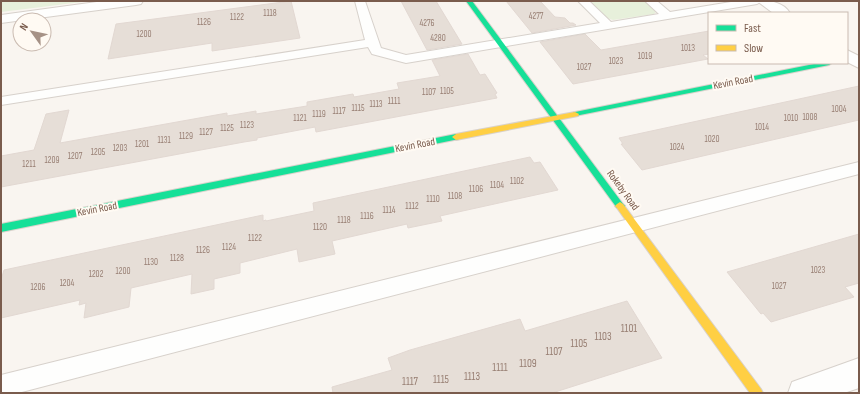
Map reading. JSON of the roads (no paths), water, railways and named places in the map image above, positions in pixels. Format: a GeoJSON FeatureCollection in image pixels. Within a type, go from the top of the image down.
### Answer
{"type":"FeatureCollection","features":[{"type":"Feature","properties":{"kind":"street"},"geometry":{"type":"LineString","coordinates":[[1,19],[136,1]]}},
{"type":"Feature","properties":{"kind":"street","name":"Rokeby Road"},"geometry":{"type":"LineString","coordinates":[[469,1],[556,117],[757,393]]}},
{"type":"Feature","properties":{"kind":"street"},"geometry":{"type":"LineString","coordinates":[[764,1],[781,12]]}},
{"type":"Feature","properties":{"kind":"street","name":"Kevin Road"},"geometry":{"type":"LineString","coordinates":[[1,228],[824,64]]}},
{"type":"Feature","properties":{"kind":"street"},"geometry":{"type":"LineString","coordinates":[[803,393],[859,373]]}},
{"type":"Feature","properties":{"kind":"lane"},"geometry":{"type":"LineString","coordinates":[[360,1],[372,43],[376,51],[406,58],[757,1]]}},
{"type":"Feature","properties":{"kind":"lane"},"geometry":{"type":"LineString","coordinates":[[583,1],[608,25]]}},
{"type":"Feature","properties":{"kind":"lane"},"geometry":{"type":"LineString","coordinates":[[650,1],[667,15]]}},
{"type":"Feature","properties":{"kind":"lane"},"geometry":{"type":"LineString","coordinates":[[1,101],[372,43]]}},
{"type":"Feature","properties":{"kind":"lane"},"geometry":{"type":"LineString","coordinates":[[1,386],[859,168]]}}]}
